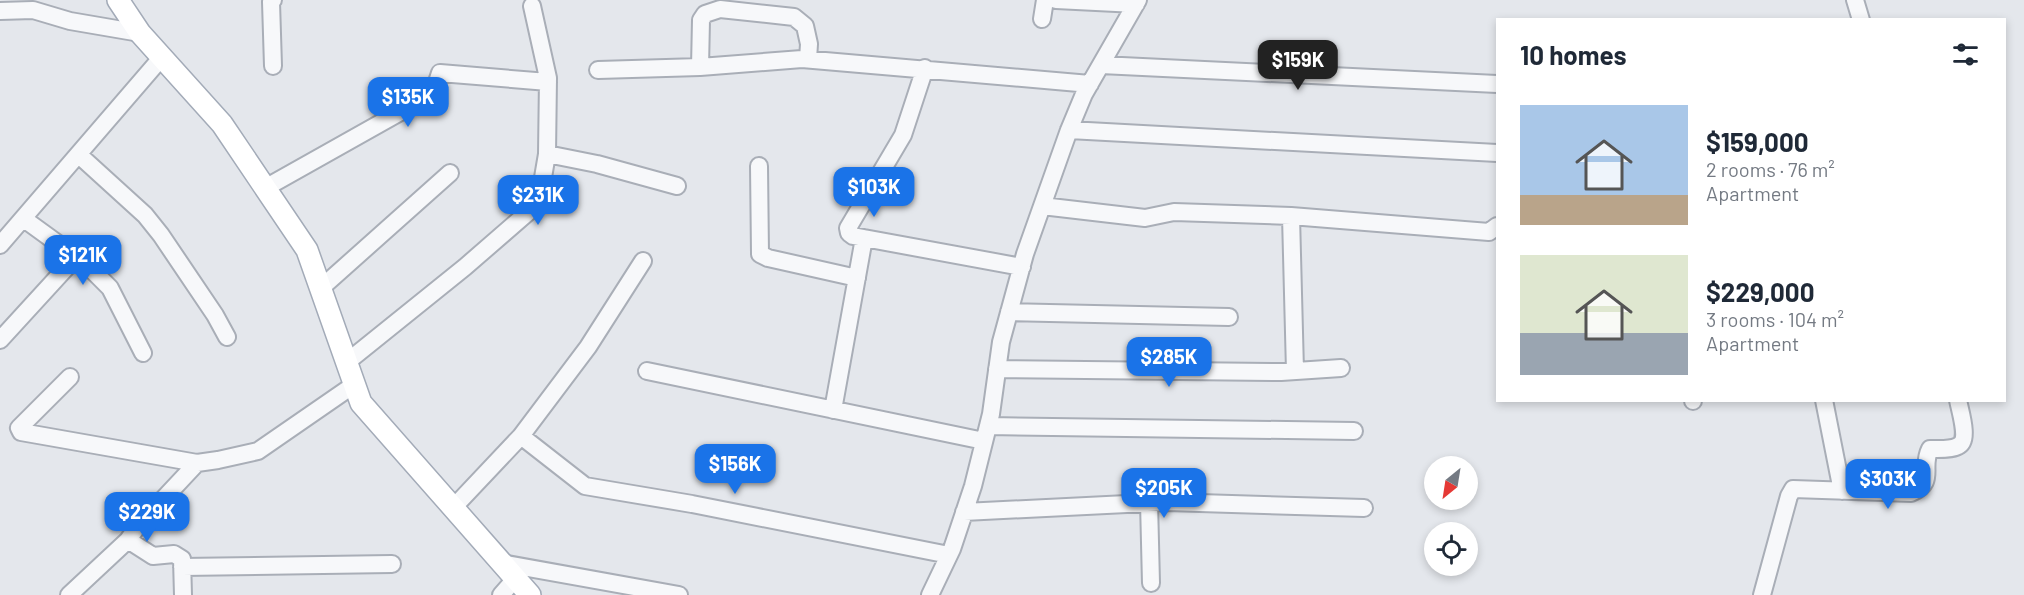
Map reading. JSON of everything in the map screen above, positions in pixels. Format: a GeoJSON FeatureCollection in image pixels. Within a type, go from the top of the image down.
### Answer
{"type":"FeatureCollection","features":[{"type":"Feature","properties":{"kind":"main road"},"geometry":{"type":"LineString","coordinates":[[118,0],[140,33],[222,124],[307,250],[361,403],[530,595]]}},
{"type":"Feature","properties":{"kind":"street"},"geometry":{"type":"LineString","coordinates":[[273,0],[271,2],[273,66]]}},
{"type":"Feature","properties":{"kind":"street"},"geometry":{"type":"LineString","coordinates":[[1042,19],[1045,0]]}},
{"type":"Feature","properties":{"kind":"street"},"geometry":{"type":"LineString","coordinates":[[930,595],[949,555],[974,486],[986,434],[1001,342],[1042,206],[1069,130],[1090,84],[1137,2],[1056,0]]}},
{"type":"Feature","properties":{"kind":"street"},"geometry":{"type":"LineString","coordinates":[[1855,0],[1860,18]]}},
{"type":"Feature","properties":{"kind":"street"},"geometry":{"type":"LineString","coordinates":[[347,362],[465,267],[539,201],[547,154],[548,82],[532,6]]}},
{"type":"Feature","properties":{"kind":"street"},"geometry":{"type":"LineString","coordinates":[[700,67],[701,21],[705,14],[720,9],[794,17],[805,27],[809,44],[808,59]]}},
{"type":"Feature","properties":{"kind":"street"},"geometry":{"type":"LineString","coordinates":[[0,11],[33,10],[70,21],[140,33]]}},
{"type":"Feature","properties":{"kind":"street"},"geometry":{"type":"LineString","coordinates":[[0,245],[162,57]]}},
{"type":"Feature","properties":{"kind":"street"},"geometry":{"type":"LineString","coordinates":[[598,70],[700,67],[808,59],[1090,84]]}},
{"type":"Feature","properties":{"kind":"street"},"geometry":{"type":"LineString","coordinates":[[1101,65],[1496,84]]}},
{"type":"Feature","properties":{"kind":"street"},"geometry":{"type":"LineString","coordinates":[[925,68],[903,135],[848,228],[849,232],[853,236],[1022,267]]}},
{"type":"Feature","properties":{"kind":"street"},"geometry":{"type":"LineString","coordinates":[[265,188],[427,97],[434,91],[440,73],[548,82]]}},
{"type":"Feature","properties":{"kind":"street"},"geometry":{"type":"LineString","coordinates":[[1069,130],[1496,153]]}},
{"type":"Feature","properties":{"kind":"street"},"geometry":{"type":"LineString","coordinates":[[547,154],[597,164],[677,186]]}},
{"type":"Feature","properties":{"kind":"street"},"geometry":{"type":"LineString","coordinates":[[79,155],[145,215],[215,315],[227,337]]}},
{"type":"Feature","properties":{"kind":"street"},"geometry":{"type":"LineString","coordinates":[[759,166],[760,254],[768,258],[857,278]]}},
{"type":"Feature","properties":{"kind":"street"},"geometry":{"type":"LineString","coordinates":[[321,288],[450,173]]}},
{"type":"Feature","properties":{"kind":"street"},"geometry":{"type":"LineString","coordinates":[[1042,206],[1144,218],[1174,212],[1291,216],[1489,232],[1496,227]]}},
{"type":"Feature","properties":{"kind":"street"},"geometry":{"type":"LineString","coordinates":[[1291,216],[1295,371]]}},
{"type":"Feature","properties":{"kind":"street"},"geometry":{"type":"LineString","coordinates":[[24,219],[86,264],[110,288],[143,353]]}},
{"type":"Feature","properties":{"kind":"street"},"geometry":{"type":"LineString","coordinates":[[833,410],[864,238]]}},
{"type":"Feature","properties":{"kind":"street"},"geometry":{"type":"LineString","coordinates":[[0,339],[76,257]]}},
{"type":"Feature","properties":{"kind":"street"},"geometry":{"type":"LineString","coordinates":[[453,508],[521,436],[588,347],[643,261]]}},
{"type":"Feature","properties":{"kind":"street"},"geometry":{"type":"LineString","coordinates":[[1009,312],[1229,317]]}},
{"type":"Feature","properties":{"kind":"street"},"geometry":{"type":"LineString","coordinates":[[997,369],[1295,371],[1341,368]]}},
{"type":"Feature","properties":{"kind":"street"},"geometry":{"type":"LineString","coordinates":[[647,371],[833,410],[986,434],[1354,430]]}},
{"type":"Feature","properties":{"kind":"street"},"geometry":{"type":"LineString","coordinates":[[69,377],[19,428],[21,432],[197,463],[258,451],[355,384]]}},
{"type":"Feature","properties":{"kind":"street"},"geometry":{"type":"LineString","coordinates":[[1824,402],[1842,491]]}},
{"type":"Feature","properties":{"kind":"street"},"geometry":{"type":"LineString","coordinates":[[1762,595],[1789,495],[1793,489],[1911,493],[1920,489],[1926,481],[1926,455],[1929,449],[1958,447],[1962,443],[1965,435],[1958,402]]}},
{"type":"Feature","properties":{"kind":"street"},"geometry":{"type":"LineString","coordinates":[[521,436],[585,486],[692,504],[949,555]]}},
{"type":"Feature","properties":{"kind":"street"},"geometry":{"type":"LineString","coordinates":[[69,595],[128,540],[137,527],[197,463]]}},
{"type":"Feature","properties":{"kind":"street"},"geometry":{"type":"LineString","coordinates":[[964,512],[1149,502],[1364,508]]}},
{"type":"Feature","properties":{"kind":"street"},"geometry":{"type":"LineString","coordinates":[[1149,502],[1151,583]]}},
{"type":"Feature","properties":{"kind":"street"},"geometry":{"type":"LineString","coordinates":[[128,540],[153,556],[174,554],[182,558],[183,595]]}},
{"type":"Feature","properties":{"kind":"street"},"geometry":{"type":"LineString","coordinates":[[501,563],[679,595]]}},
{"type":"Feature","properties":{"kind":"street"},"geometry":{"type":"LineString","coordinates":[[182,567],[392,564]]}},
{"type":"Feature","properties":{"kind":"street"},"geometry":{"type":"LineString","coordinates":[[501,595],[515,579]]}}]}
